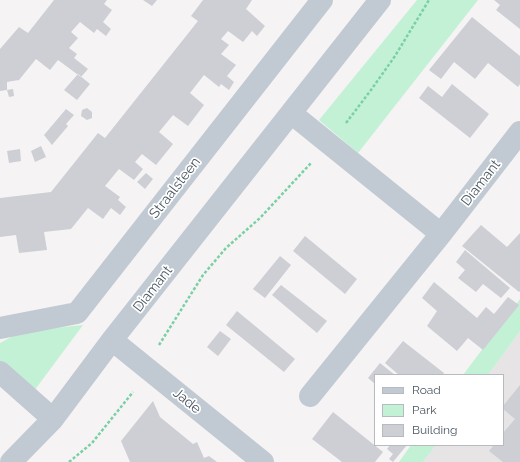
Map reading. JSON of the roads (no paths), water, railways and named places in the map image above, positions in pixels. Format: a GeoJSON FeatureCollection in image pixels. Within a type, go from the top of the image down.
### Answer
{"type":"FeatureCollection","features":[{"type":"Feature","properties":{"kind":"street","name":"Straalsteen"},"geometry":{"type":"LineString","coordinates":[[0,328],[77,313],[322,0]]}},
{"type":"Feature","properties":{"kind":"street","name":"Diamant"},"geometry":{"type":"LineString","coordinates":[[11,462],[53,419],[112,340],[380,0]]}},
{"type":"Feature","properties":{"kind":"street"},"geometry":{"type":"LineString","coordinates":[[292,113],[441,234]]}},
{"type":"Feature","properties":{"kind":"street","name":"Diamant"},"geometry":{"type":"LineString","coordinates":[[310,396],[441,234],[520,132]]}},
{"type":"Feature","properties":{"kind":"street","name":"Jade"},"geometry":{"type":"LineString","coordinates":[[112,340],[263,462]]}},
{"type":"Feature","properties":{"kind":"street"},"geometry":{"type":"LineString","coordinates":[[0,372],[53,419]]}}]}
